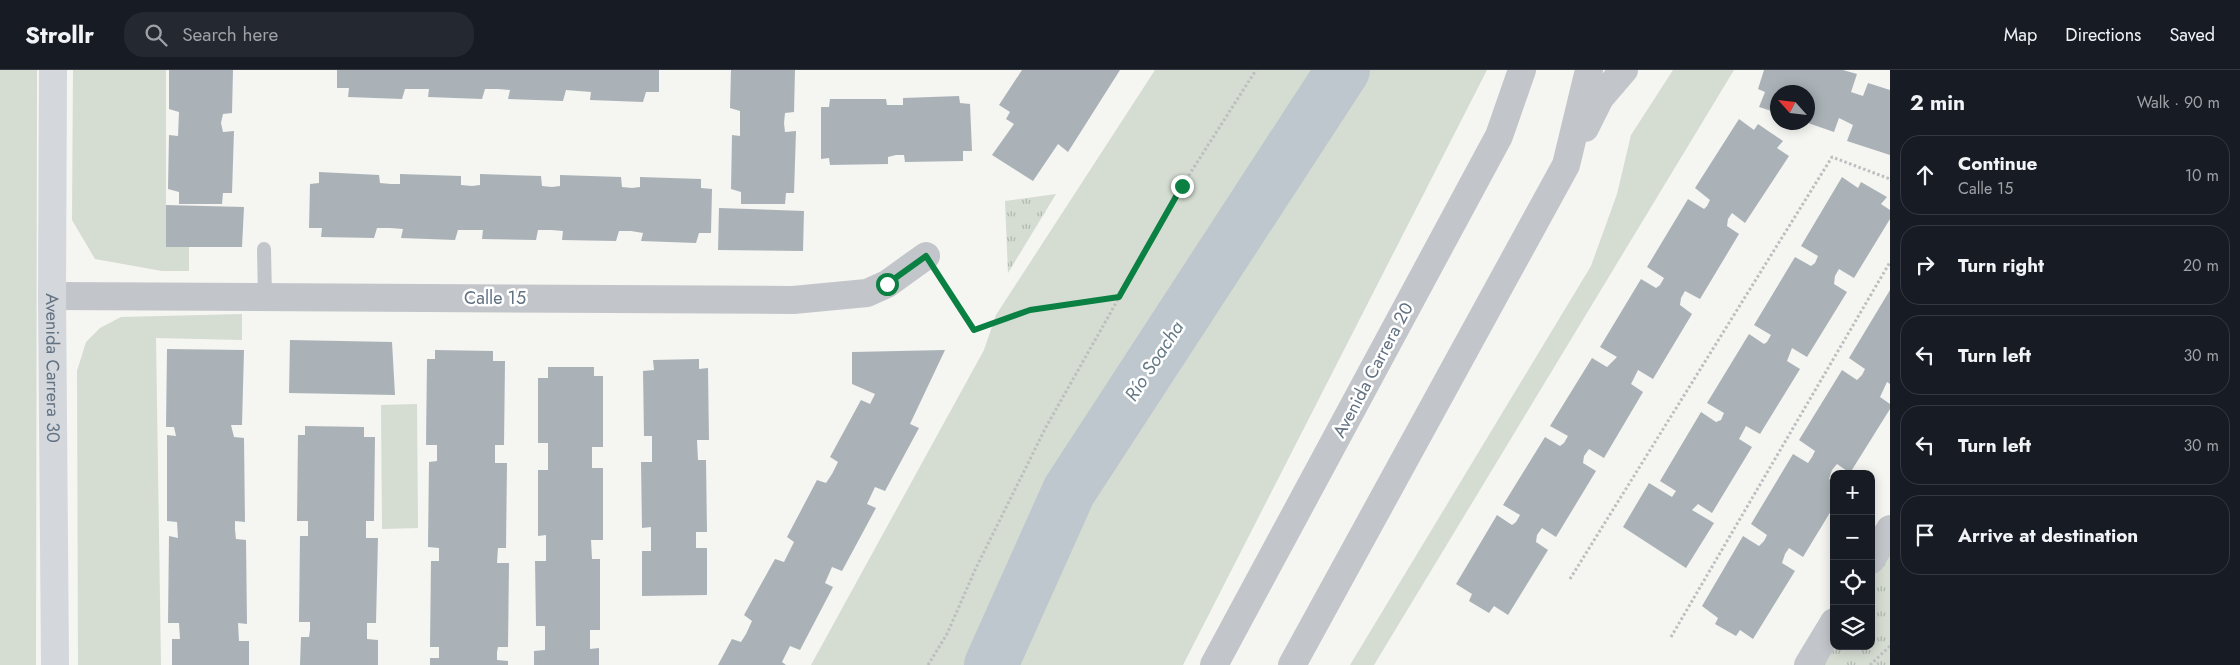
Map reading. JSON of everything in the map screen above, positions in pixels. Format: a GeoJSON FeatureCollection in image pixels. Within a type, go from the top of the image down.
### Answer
{"type":"FeatureCollection","features":[{"type":"Feature","properties":{"kind":"main road","name":"Avenida Carrera 30"},"geometry":{"type":"LineString","coordinates":[[53,70],[52,296],[55,665]]}},
{"type":"Feature","properties":{"kind":"street","name":"Avenida Carrera 20"},"geometry":{"type":"LineString","coordinates":[[1214,665],[1499,136],[1522,70]]}},
{"type":"Feature","properties":{"kind":"street"},"geometry":{"type":"LineString","coordinates":[[1566,165],[1589,70]]}},
{"type":"Feature","properties":{"kind":"street"},"geometry":{"type":"LineString","coordinates":[[1292,665],[1566,165],[1600,98],[1624,70]]}},
{"type":"Feature","properties":{"kind":"street","name":"Calle 15"},"geometry":{"type":"LineString","coordinates":[[52,296],[793,300],[867,292],[887,284],[926,256]]}},
{"type":"Feature","properties":{"kind":"street"},"geometry":{"type":"LineString","coordinates":[[1875,553],[1890,529]]}},
{"type":"Feature","properties":{"kind":"street"},"geometry":{"type":"LineString","coordinates":[[1808,665],[1830,629]]}},
{"type":"Feature","properties":{"kind":"lane"},"geometry":{"type":"LineString","coordinates":[[264,249],[265,297]]}},
{"type":"Feature","properties":{"kind":"path"},"geometry":{"type":"LineString","coordinates":[[928,665],[947,634],[974,570],[1046,426],[1182,186],[1256,70]]}},
{"type":"Feature","properties":{"kind":"path"},"geometry":{"type":"LineString","coordinates":[[1570,579],[1832,157],[1890,179]]}},
{"type":"Feature","properties":{"kind":"path"},"geometry":{"type":"LineString","coordinates":[[926,256],[974,330],[1030,310],[1119,297]]}},
{"type":"Feature","properties":{"kind":"path"},"geometry":{"type":"LineString","coordinates":[[1671,637],[1890,262]]}},
{"type":"Feature","properties":{"kind":"path"},"geometry":{"type":"LineString","coordinates":[[1870,665],[1890,646]]}},
{"type":"Feature","properties":{"kind":"green space"},"geometry":{"type":"Polygon","coordinates":[[[0,70],[37,70],[36,665],[0,665],[0,70]]]}},
{"type":"Feature","properties":{"kind":"green space"},"geometry":{"type":"Polygon","coordinates":[[[73,70],[166,70],[166,247],[189,247],[189,271],[162,271],[95,259],[72,220],[73,70]]]}},
{"type":"Feature","properties":{"kind":"green space"},"geometry":{"type":"Polygon","coordinates":[[[1155,70],[1487,70],[1183,665],[811,665],[984,350],[996,315],[1155,70]]]}},
{"type":"Feature","properties":{"kind":"green space"},"geometry":{"type":"Polygon","coordinates":[[[1673,70],[1734,70],[1374,665],[1350,665],[1591,266],[1617,194],[1631,135],[1673,70]]]}},
{"type":"Feature","properties":{"kind":"green space"},"geometry":{"type":"Polygon","coordinates":[[[1056,194],[1008,273],[1005,201],[1056,194]]]}},
{"type":"Feature","properties":{"kind":"green space"},"geometry":{"type":"Polygon","coordinates":[[[242,314],[242,340],[156,338],[161,665],[78,665],[77,371],[86,342],[100,328],[121,317],[242,314]]]}},
{"type":"Feature","properties":{"kind":"green space"},"geometry":{"type":"Polygon","coordinates":[[[417,404],[418,528],[382,529],[381,405],[417,404]]]}},
{"type":"Feature","properties":{"kind":"green space"},"geometry":{"type":"Polygon","coordinates":[[[1890,524],[1890,665],[1812,665],[1830,649],[1875,650],[1875,551],[1890,524]]]}},
{"type":"Feature","properties":{"kind":"building"},"geometry":{"type":"Polygon","coordinates":[[[169,70],[233,70],[232,113],[223,114],[221,123],[223,132],[234,131],[232,193],[223,193],[222,204],[179,204],[179,192],[168,189],[169,135],[178,136],[179,112],[169,109],[169,70]]]}},
{"type":"Feature","properties":{"kind":"building"},"geometry":{"type":"Polygon","coordinates":[[[337,70],[659,70],[659,92],[646,92],[643,102],[590,100],[591,92],[566,90],[563,101],[508,99],[510,90],[498,89],[485,89],[482,99],[428,97],[429,89],[405,89],[402,99],[348,97],[349,88],[337,88],[337,70]]]}},
{"type":"Feature","properties":{"kind":"building"},"geometry":{"type":"Polygon","coordinates":[[[731,70],[795,70],[794,112],[785,113],[784,123],[785,132],[796,131],[794,193],[786,193],[785,204],[741,204],[741,192],[731,189],[732,135],[740,136],[740,111],[730,108],[731,70]]]}},
{"type":"Feature","properties":{"kind":"building"},"geometry":{"type":"Polygon","coordinates":[[[1022,70],[1120,70],[1068,152],[1058,144],[1033,181],[992,155],[1014,124],[1006,119],[1010,112],[999,105],[1022,70]]]}},
{"type":"Feature","properties":{"kind":"building"},"geometry":{"type":"Polygon","coordinates":[[[1764,70],[1843,70],[1857,74],[1851,92],[1863,96],[1868,83],[1890,90],[1890,155],[1847,141],[1853,125],[1839,118],[1834,132],[1815,125],[1815,85],[1770,85],[1770,110],[1759,107],[1765,92],[1758,89],[1764,70]]]}},
{"type":"Feature","properties":{"kind":"building"},"geometry":{"type":"Polygon","coordinates":[[[959,96],[960,103],[970,104],[972,151],[963,151],[963,161],[905,162],[904,155],[896,155],[888,157],[888,164],[830,165],[829,158],[821,159],[821,107],[829,107],[830,99],[886,99],[887,105],[903,105],[903,98],[959,96]]]}},
{"type":"Feature","properties":{"kind":"building"},"geometry":{"type":"Polygon","coordinates":[[[1739,119],[1754,130],[1758,124],[1783,141],[1777,148],[1789,156],[1745,223],[1732,213],[1728,219],[1727,226],[1739,234],[1700,299],[1685,291],[1680,305],[1692,314],[1653,379],[1638,370],[1631,384],[1643,392],[1604,458],[1589,449],[1584,456],[1583,463],[1596,471],[1556,537],[1542,528],[1537,535],[1536,542],[1548,550],[1508,615],[1494,606],[1489,613],[1469,601],[1472,594],[1456,584],[1497,515],[1512,525],[1516,522],[1520,515],[1503,505],[1545,437],[1560,446],[1564,443],[1568,436],[1550,426],[1592,358],[1607,367],[1617,357],[1600,347],[1641,279],[1656,288],[1660,285],[1664,278],[1647,267],[1688,199],[1704,209],[1707,206],[1710,200],[1695,188],[1739,119]]]}},
{"type":"Feature","properties":{"kind":"building"},"geometry":{"type":"Polygon","coordinates":[[[319,172],[379,175],[380,183],[391,184],[400,184],[400,174],[461,176],[461,185],[472,186],[480,185],[480,174],[541,176],[542,186],[552,187],[560,186],[560,175],[621,177],[622,187],[632,188],[640,187],[640,177],[701,179],[701,188],[712,189],[711,233],[699,233],[696,243],[641,241],[643,233],[631,231],[619,231],[616,241],[562,240],[563,231],[551,230],[538,230],[536,240],[482,239],[483,230],[458,230],[455,240],[401,238],[403,229],[390,228],[377,228],[374,238],[321,237],[322,228],[309,228],[310,184],[319,183],[319,172]]]}},
{"type":"Feature","properties":{"kind":"building"},"geometry":{"type":"Polygon","coordinates":[[[1842,177],[1858,188],[1861,182],[1887,197],[1881,204],[1890,210],[1890,219],[1854,278],[1839,269],[1835,276],[1834,284],[1847,292],[1807,357],[1792,348],[1787,361],[1800,369],[1760,434],[1746,426],[1739,439],[1752,447],[1712,513],[1698,504],[1692,510],[1714,523],[1686,568],[1623,527],[1649,483],[1672,497],[1676,491],[1660,481],[1701,412],[1716,422],[1721,420],[1724,413],[1707,403],[1749,334],[1764,344],[1767,342],[1771,335],[1754,325],[1795,257],[1811,266],[1815,263],[1818,256],[1801,246],[1842,177]]]}},
{"type":"Feature","properties":{"kind":"building"},"geometry":{"type":"Polygon","coordinates":[[[166,205],[244,207],[242,247],[166,247],[166,205]]]}},
{"type":"Feature","properties":{"kind":"building"},"geometry":{"type":"Polygon","coordinates":[[[719,208],[804,211],[803,251],[718,250],[719,208]]]}},
{"type":"Feature","properties":{"kind":"building"},"geometry":{"type":"Polygon","coordinates":[[[1890,290],[1890,384],[1887,382],[1880,397],[1890,404],[1890,409],[1852,470],[1846,470],[1837,464],[1830,470],[1830,513],[1803,557],[1789,548],[1785,554],[1782,563],[1795,571],[1753,639],[1740,630],[1736,636],[1715,624],[1718,618],[1702,606],[1743,536],[1759,546],[1764,541],[1767,535],[1751,524],[1793,454],[1808,463],[1815,451],[1799,440],[1842,370],[1857,380],[1865,369],[1849,358],[1890,290]]]}},
{"type":"Feature","properties":{"kind":"building"},"geometry":{"type":"Polygon","coordinates":[[[290,340],[392,342],[395,395],[289,393],[290,340]]]}},
{"type":"Feature","properties":{"kind":"building"},"geometry":{"type":"Polygon","coordinates":[[[167,349],[244,350],[242,425],[231,425],[234,437],[244,438],[245,522],[235,521],[235,530],[236,539],[246,540],[247,624],[238,623],[239,641],[249,641],[249,665],[172,665],[172,639],[180,639],[179,623],[168,623],[169,536],[178,538],[177,522],[167,521],[167,435],[176,436],[174,427],[166,427],[167,349]]]}},
{"type":"Feature","properties":{"kind":"building"},"geometry":{"type":"Polygon","coordinates":[[[435,350],[493,351],[493,361],[505,361],[504,445],[495,445],[495,463],[507,463],[506,548],[498,548],[497,563],[509,563],[508,647],[498,647],[497,660],[508,661],[508,665],[430,665],[430,658],[439,658],[439,647],[430,647],[431,561],[439,561],[439,548],[428,547],[429,462],[437,461],[437,445],[426,445],[427,359],[435,359],[435,350]]]}},
{"type":"Feature","properties":{"kind":"building"},"geometry":{"type":"Polygon","coordinates":[[[945,350],[910,424],[919,428],[885,491],[875,487],[867,504],[876,508],[842,571],[832,567],[825,583],[833,587],[800,650],[790,646],[782,662],[786,665],[718,665],[732,639],[741,642],[746,634],[752,621],[744,615],[775,559],[784,562],[794,542],[787,537],[817,480],[826,483],[832,474],[838,462],[830,457],[861,400],[870,404],[875,394],[852,384],[852,352],[945,350]]]}},
{"type":"Feature","properties":{"kind":"building"},"geometry":{"type":"Polygon","coordinates":[[[699,359],[699,369],[708,368],[709,440],[697,440],[698,460],[706,460],[707,532],[696,532],[696,548],[707,548],[707,595],[642,596],[642,551],[651,551],[651,527],[642,528],[641,462],[652,462],[652,436],[644,436],[643,371],[654,370],[653,360],[699,359]]]}},
{"type":"Feature","properties":{"kind":"building"},"geometry":{"type":"Polygon","coordinates":[[[548,367],[594,367],[594,376],[603,376],[603,447],[592,447],[592,468],[603,468],[603,540],[591,540],[592,559],[600,559],[600,630],[590,630],[590,649],[599,648],[599,665],[534,665],[534,651],[545,650],[545,626],[536,626],[535,561],[546,561],[546,535],[538,536],[538,470],[548,470],[548,443],[538,443],[538,378],[548,378],[548,367]]]}},
{"type":"Feature","properties":{"kind":"building"},"geometry":{"type":"Polygon","coordinates":[[[305,426],[364,427],[364,437],[375,437],[374,521],[366,521],[366,538],[378,538],[376,623],[367,623],[367,639],[378,640],[378,665],[300,665],[301,637],[309,637],[310,630],[310,622],[299,622],[300,536],[308,536],[308,521],[297,521],[298,435],[305,435],[305,426]]]}},
{"type":"Feature","properties":{"kind":"waterway","name":"Río Soacha"},"geometry":{"type":"LineString","coordinates":[[991,665],[1069,491],[1343,70]]}},
{"type":"Feature","properties":{"kind":"route"},"geometry":{"type":"LineString","coordinates":[[887,284],[926,256],[974,330],[1030,310],[1119,297],[1182,186]]}}]}
